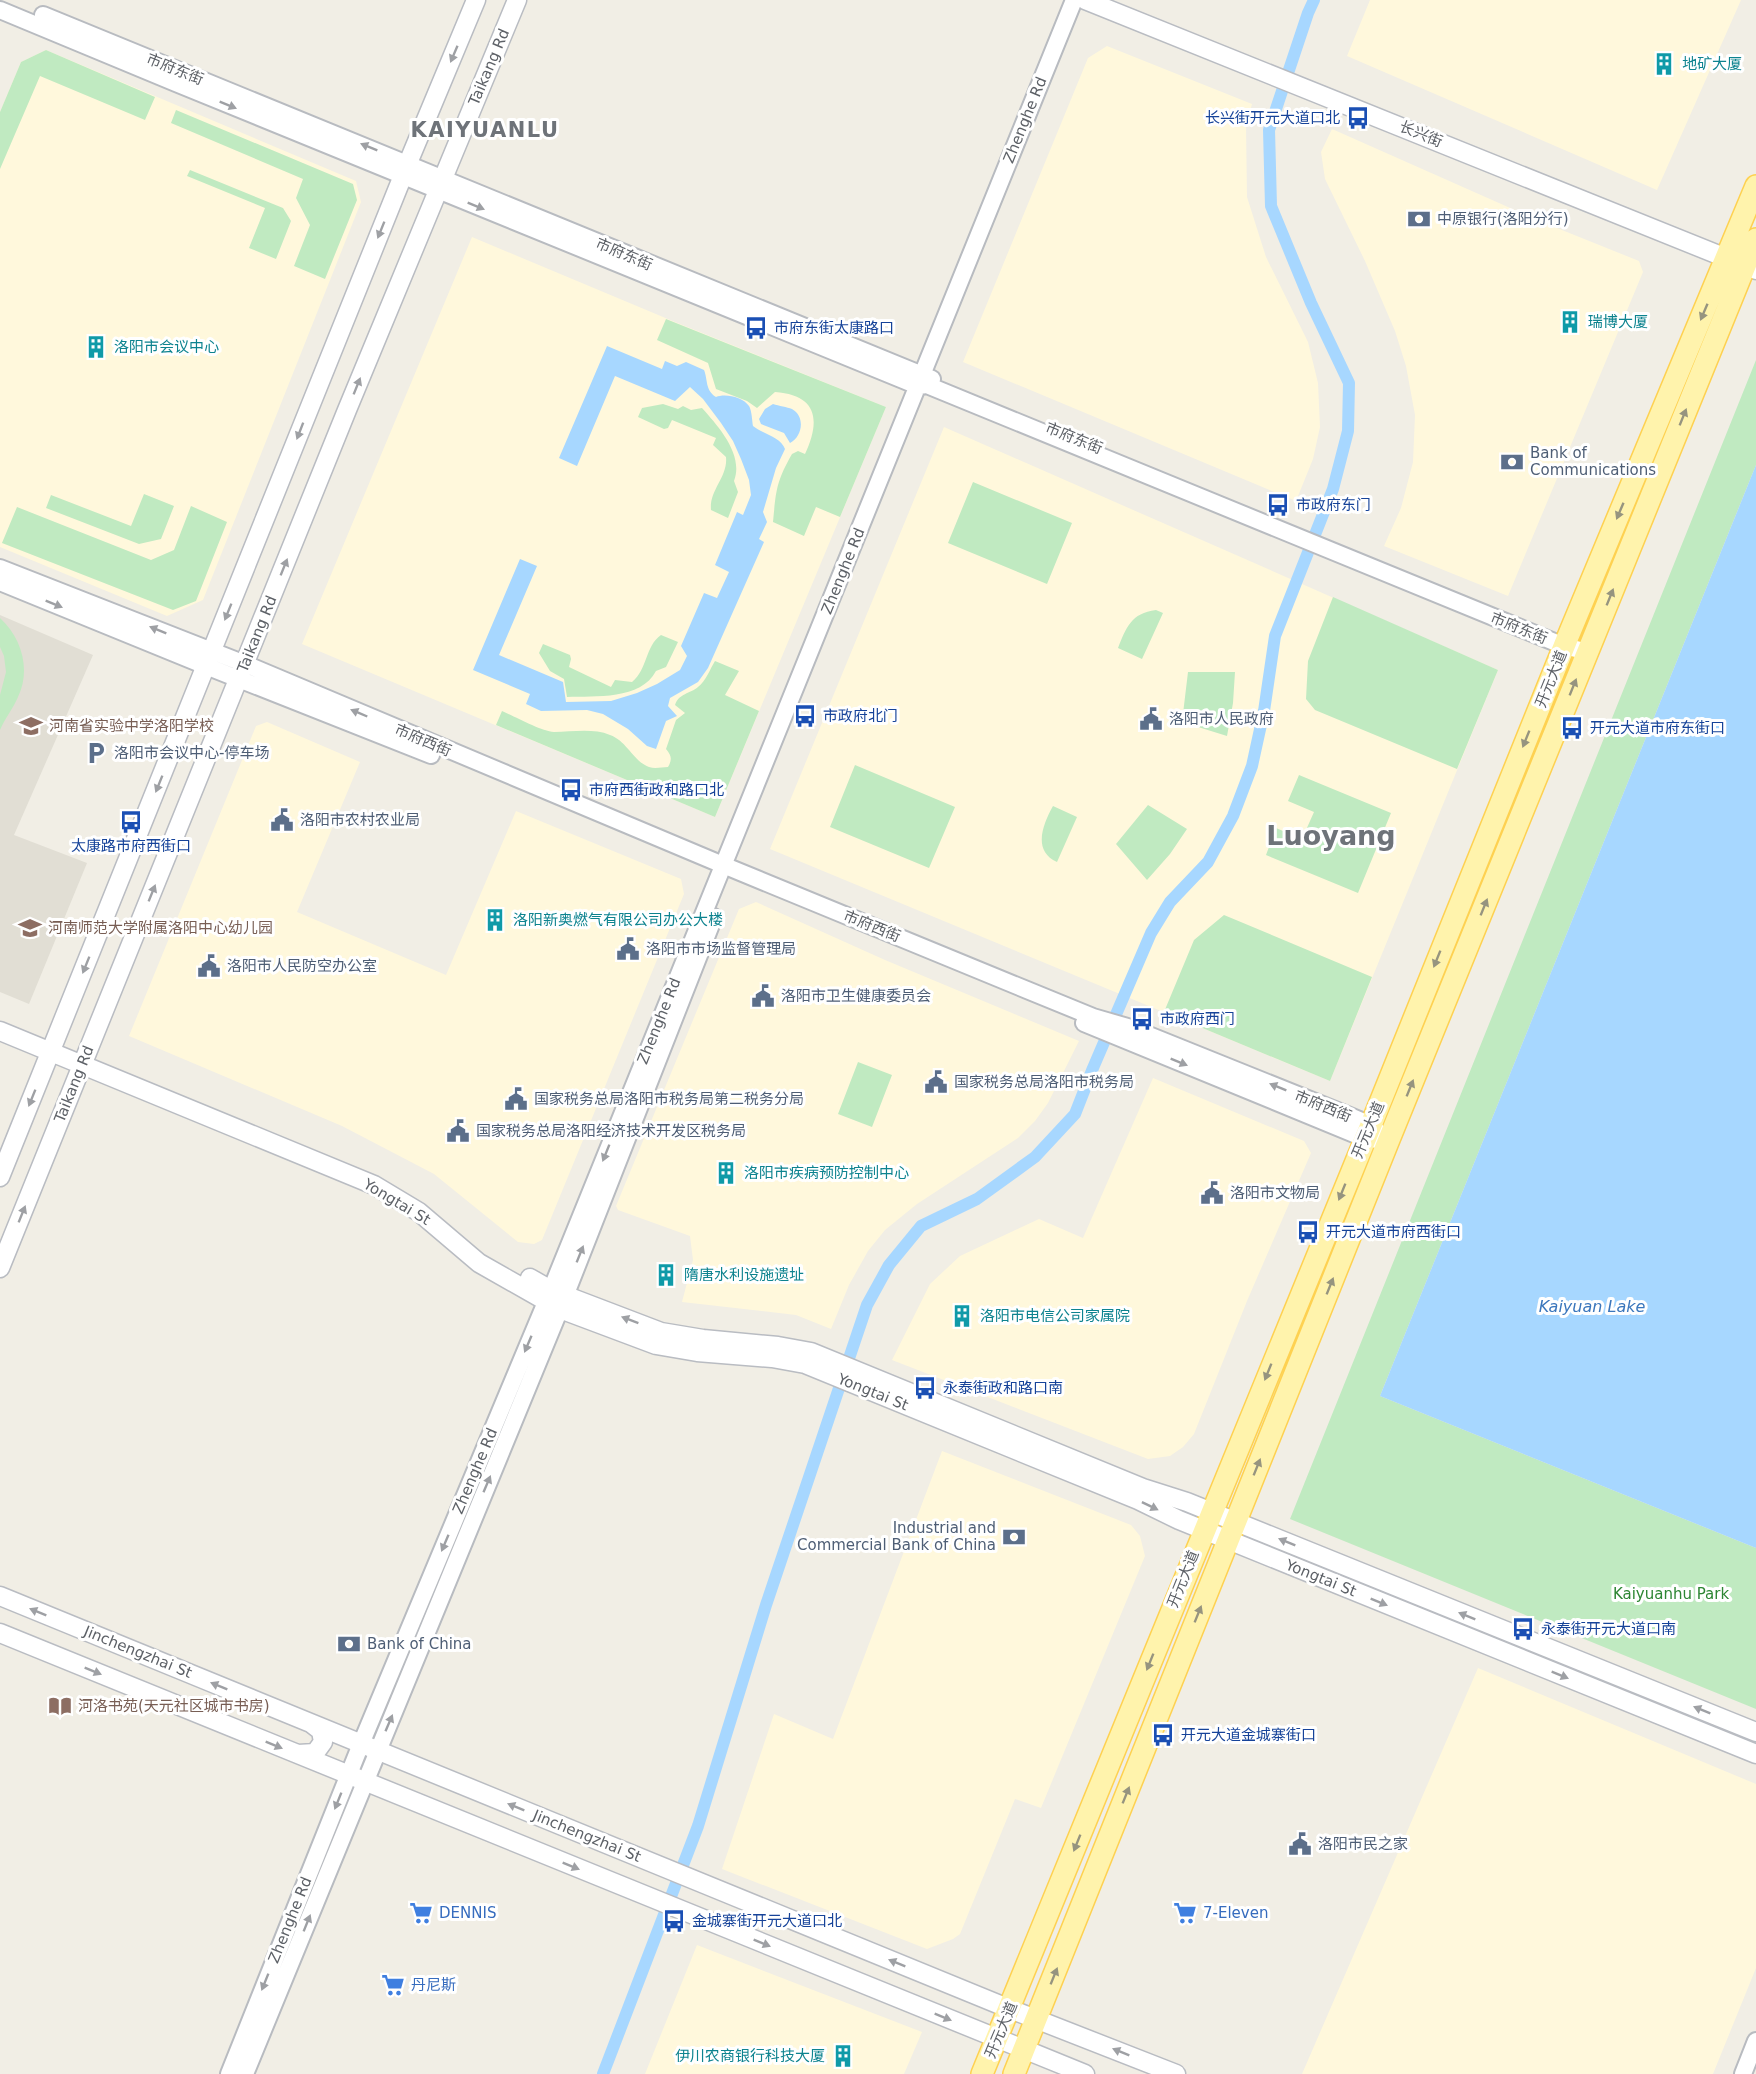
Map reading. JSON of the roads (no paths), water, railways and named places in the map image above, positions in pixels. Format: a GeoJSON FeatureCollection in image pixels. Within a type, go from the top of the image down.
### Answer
{"type":"FeatureCollection","features":[{"type":"Feature","properties":{"kind":"main road"},"geometry":{"type":"LineString","coordinates":[[0,1177],[405,170],[476,0]]}},
{"type":"Feature","properties":{"kind":"main road","name":"Taikang Rd"},"geometry":{"type":"LineString","coordinates":[[0,1268],[440,184],[517,0]]}},
{"type":"Feature","properties":{"kind":"main road","name":"长兴街"},"geometry":{"type":"LineString","coordinates":[[1083,0],[1309,83],[1746,256]]}},
{"type":"Feature","properties":{"kind":"main road","name":"长兴街"},"geometry":{"type":"LineString","coordinates":[[1113,0],[1262,66]]}},
{"type":"Feature","properties":{"kind":"main road","name":"开元大道"},"geometry":{"type":"LineString","coordinates":[[1014,2074],[1746,256],[1756,186]]}},
{"type":"Feature","properties":{"kind":"main road","name":"开元大道"},"geometry":{"type":"LineString","coordinates":[[982,2074],[1565,643],[1746,256]]}},
{"type":"Feature","properties":{"kind":"main road","name":"Yongtai St"},"geometry":{"type":"LineString","coordinates":[[0,1022],[52,1048]]}},
{"type":"Feature","properties":{"kind":"main road","name":"Yongtai St"},"geometry":{"type":"LineString","coordinates":[[0,1031],[84,1060],[374,1185],[419,1212],[479,1263],[656,1344],[697,1352],[772,1358],[808,1358],[1138,1500],[1207,1521],[1756,1754]]}},
{"type":"Feature","properties":{"kind":"main road","name":"Yongtai St"},"geometry":{"type":"LineString","coordinates":[[1231,1531],[1756,1732]]}},
{"type":"Feature","properties":{"kind":"main road","name":"Jinchengzhai St"},"geometry":{"type":"LineString","coordinates":[[0,1596],[1010,2009],[1176,2074]]}},
{"type":"Feature","properties":{"kind":"main road"},"geometry":{"type":"LineString","coordinates":[[0,1633],[1085,2074]]}},
{"type":"Feature","properties":{"kind":"main road"},"geometry":{"type":"LineString","coordinates":[[298,1755],[315,1753],[323,1742],[321,1731],[312,1724]]}},
{"type":"Feature","properties":{"kind":"street","name":"市府东街"},"geometry":{"type":"LineString","coordinates":[[6,0],[405,170]]}},
{"type":"Feature","properties":{"kind":"street","name":"Zhenghe Rd"},"geometry":{"type":"LineString","coordinates":[[229,2074],[356,1778],[555,1299],[924,381],[1074,0]]}},
{"type":"Feature","properties":{"kind":"street","name":"Zhenghe Rd"},"geometry":{"type":"LineString","coordinates":[[924,381],[1083,0]]}},
{"type":"Feature","properties":{"kind":"street","name":"市府东街"},"geometry":{"type":"LineString","coordinates":[[0,10],[440,184],[1588,652]]}},
{"type":"Feature","properties":{"kind":"street","name":"市府西街"},"geometry":{"type":"LineString","coordinates":[[0,568],[209,659]]}},
{"type":"Feature","properties":{"kind":"street","name":"市府西街"},"geometry":{"type":"LineString","coordinates":[[0,582],[242,672],[476,772],[1128,1034],[1367,1131],[1388,1142]]}},
{"type":"Feature","properties":{"kind":"street","name":"Zhenghe Rd"},"geometry":{"type":"LineString","coordinates":[[245,2074],[356,1778]]}},
{"type":"Feature","properties":{"kind":"street"},"geometry":{"type":"LineString","coordinates":[[1743,2074],[1756,2042]]}},
{"type":"Feature","properties":{"kind":"water"},"geometry":{"type":"Polygon","coordinates":[[[607,346],[662,369],[665,361],[677,366],[686,362],[704,370],[708,388],[712,394],[716,397],[724,395],[743,400],[751,411],[753,426],[780,441],[785,449],[776,468],[763,512],[767,522],[759,539],[764,542],[708,668],[698,682],[670,698],[668,706],[677,716],[666,721],[656,749],[647,746],[628,729],[603,714],[587,710],[541,711],[526,704],[530,694],[473,670],[520,559],[537,566],[499,655],[563,682],[566,702],[611,701],[637,693],[680,670],[687,656],[681,646],[704,593],[717,598],[729,572],[715,565],[737,512],[743,515],[751,495],[749,480],[733,441],[703,399],[690,387],[675,401],[615,376],[577,466],[559,458],[607,346]]]}},
{"type":"Feature","properties":{"kind":"water"},"geometry":{"type":"Polygon","coordinates":[[[773,404],[792,409],[799,417],[800,432],[790,443],[784,433],[761,424],[759,419],[765,409],[773,404]]]}},
{"type":"Feature","properties":{"kind":"water","name":"Kaiyuan Lake"},"geometry":{"type":"Polygon","coordinates":[[[1756,465],[1756,1548],[1380,1396],[1756,465]]]}},
{"type":"Feature","properties":{"kind":"waterway"},"geometry":{"type":"LineString","coordinates":[[603,2074],[698,1826],[766,1605],[867,1305],[889,1265],[921,1226],[977,1199],[1035,1157],[1075,1114],[1151,933],[1170,902],[1208,862],[1233,816],[1252,766],[1264,711],[1275,636],[1333,489],[1348,431],[1349,383],[1311,303],[1271,206],[1269,130],[1314,0]]}},
{"type":"Feature","properties":{"kind":"place","name":"地矿大厦"},"geometry":{"type":"Point","coordinates":[1664,64]}},
{"type":"Feature","properties":{"kind":"place","name":"长兴街开元大道口北"},"geometry":{"type":"Point","coordinates":[1358,118]}},
{"type":"Feature","properties":{"kind":"place","name":"中原银行(洛阳分行)"},"geometry":{"type":"Point","coordinates":[1419,219]}},
{"type":"Feature","properties":{"kind":"place","name":"瑞博大厦"},"geometry":{"type":"Point","coordinates":[1570,322]}},
{"type":"Feature","properties":{"kind":"place","name":"市府东街太康路口"},"geometry":{"type":"Point","coordinates":[756,328]}},
{"type":"Feature","properties":{"kind":"place","name":"洛阳市会议中心"},"geometry":{"type":"Point","coordinates":[96,347]}},
{"type":"Feature","properties":{"kind":"place","name":"Bank of Communications"},"geometry":{"type":"Point","coordinates":[1512,462]}},
{"type":"Feature","properties":{"kind":"place","name":"市政府东门"},"geometry":{"type":"Point","coordinates":[1278,505]}},
{"type":"Feature","properties":{"kind":"place","name":"市政府北门"},"geometry":{"type":"Point","coordinates":[805,716]}},
{"type":"Feature","properties":{"kind":"place","name":"洛阳市人民政府"},"geometry":{"type":"Point","coordinates":[1151,719]}},
{"type":"Feature","properties":{"kind":"place","name":"河南省实验中学洛阳学校"},"geometry":{"type":"Point","coordinates":[31,726]}},
{"type":"Feature","properties":{"kind":"place","name":"开元大道市府东街口"},"geometry":{"type":"Point","coordinates":[1572,728]}},
{"type":"Feature","properties":{"kind":"place","name":"洛阳市会议中心-停车场"},"geometry":{"type":"Point","coordinates":[96,753]}},
{"type":"Feature","properties":{"kind":"place","name":"市府西街政和路口北"},"geometry":{"type":"Point","coordinates":[571,790]}},
{"type":"Feature","properties":{"kind":"place","name":"洛阳市农村农业局"},"geometry":{"type":"Point","coordinates":[282,820]}},
{"type":"Feature","properties":{"kind":"place","name":"太康路市府西街口"},"geometry":{"type":"Point","coordinates":[131,822]}},
{"type":"Feature","properties":{"kind":"place","name":"洛阳新奥燃气有限公司办公大楼"},"geometry":{"type":"Point","coordinates":[495,920]}},
{"type":"Feature","properties":{"kind":"place","name":"河南师范大学附属洛阳中心幼儿园"},"geometry":{"type":"Point","coordinates":[30,928]}},
{"type":"Feature","properties":{"kind":"place","name":"洛阳市市场监督管理局"},"geometry":{"type":"Point","coordinates":[628,949]}},
{"type":"Feature","properties":{"kind":"place","name":"洛阳市人民防空办公室"},"geometry":{"type":"Point","coordinates":[209,966]}},
{"type":"Feature","properties":{"kind":"place","name":"洛阳市卫生健康委员会"},"geometry":{"type":"Point","coordinates":[763,996]}},
{"type":"Feature","properties":{"kind":"place","name":"市政府西门"},"geometry":{"type":"Point","coordinates":[1142,1019]}},
{"type":"Feature","properties":{"kind":"place","name":"国家税务总局洛阳市税务局"},"geometry":{"type":"Point","coordinates":[936,1082]}},
{"type":"Feature","properties":{"kind":"place","name":"国家税务总局洛阳市税务局第二税务分局"},"geometry":{"type":"Point","coordinates":[516,1099]}},
{"type":"Feature","properties":{"kind":"place","name":"国家税务总局洛阳经济技术开发区税务局"},"geometry":{"type":"Point","coordinates":[458,1131]}},
{"type":"Feature","properties":{"kind":"place","name":"洛阳市疾病预防控制中心"},"geometry":{"type":"Point","coordinates":[726,1173]}},
{"type":"Feature","properties":{"kind":"place","name":"洛阳市文物局"},"geometry":{"type":"Point","coordinates":[1212,1193]}},
{"type":"Feature","properties":{"kind":"place","name":"开元大道市府西街口"},"geometry":{"type":"Point","coordinates":[1308,1232]}},
{"type":"Feature","properties":{"kind":"place","name":"隋唐水利设施遗址"},"geometry":{"type":"Point","coordinates":[666,1275]}},
{"type":"Feature","properties":{"kind":"place","name":"洛阳市电信公司家属院"},"geometry":{"type":"Point","coordinates":[962,1316]}},
{"type":"Feature","properties":{"kind":"place","name":"永泰街政和路口南"},"geometry":{"type":"Point","coordinates":[925,1388]}},
{"type":"Feature","properties":{"kind":"place","name":"Industrial and Commercial Bank of China"},"geometry":{"type":"Point","coordinates":[1014,1537]}},
{"type":"Feature","properties":{"kind":"place","name":"永泰街开元大道口南"},"geometry":{"type":"Point","coordinates":[1523,1629]}},
{"type":"Feature","properties":{"kind":"place","name":"Bank of China"},"geometry":{"type":"Point","coordinates":[349,1644]}},
{"type":"Feature","properties":{"kind":"place","name":"河洛书苑(天元社区城市书房)"},"geometry":{"type":"Point","coordinates":[60,1706]}},
{"type":"Feature","properties":{"kind":"place","name":"开元大道金城寨街口"},"geometry":{"type":"Point","coordinates":[1163,1735]}},
{"type":"Feature","properties":{"kind":"place","name":"洛阳市民之家"},"geometry":{"type":"Point","coordinates":[1300,1844]}},
{"type":"Feature","properties":{"kind":"place","name":"DENNIS"},"geometry":{"type":"Point","coordinates":[421,1913]}},
{"type":"Feature","properties":{"kind":"place","name":"7-Eleven"},"geometry":{"type":"Point","coordinates":[1185,1913]}},
{"type":"Feature","properties":{"kind":"place","name":"金城寨街开元大道口北"},"geometry":{"type":"Point","coordinates":[674,1921]}},
{"type":"Feature","properties":{"kind":"place","name":"丹尼斯"},"geometry":{"type":"Point","coordinates":[393,1985]}},
{"type":"Feature","properties":{"kind":"place","name":"伊川农商银行科技大厦"},"geometry":{"type":"Point","coordinates":[843,2056]}},
{"type":"Feature","properties":{"kind":"district","name":"KAIYUANLU"},"geometry":{"type":"Point","coordinates":[485,130]}},
{"type":"Feature","properties":{"kind":"district","name":"Luoyang"},"geometry":{"type":"Point","coordinates":[1331,835]}},
{"type":"Feature","properties":{"kind":"park label","name":"Kaiyuanhu Park"},"geometry":{"type":"Point","coordinates":[1671,1594]}}]}
